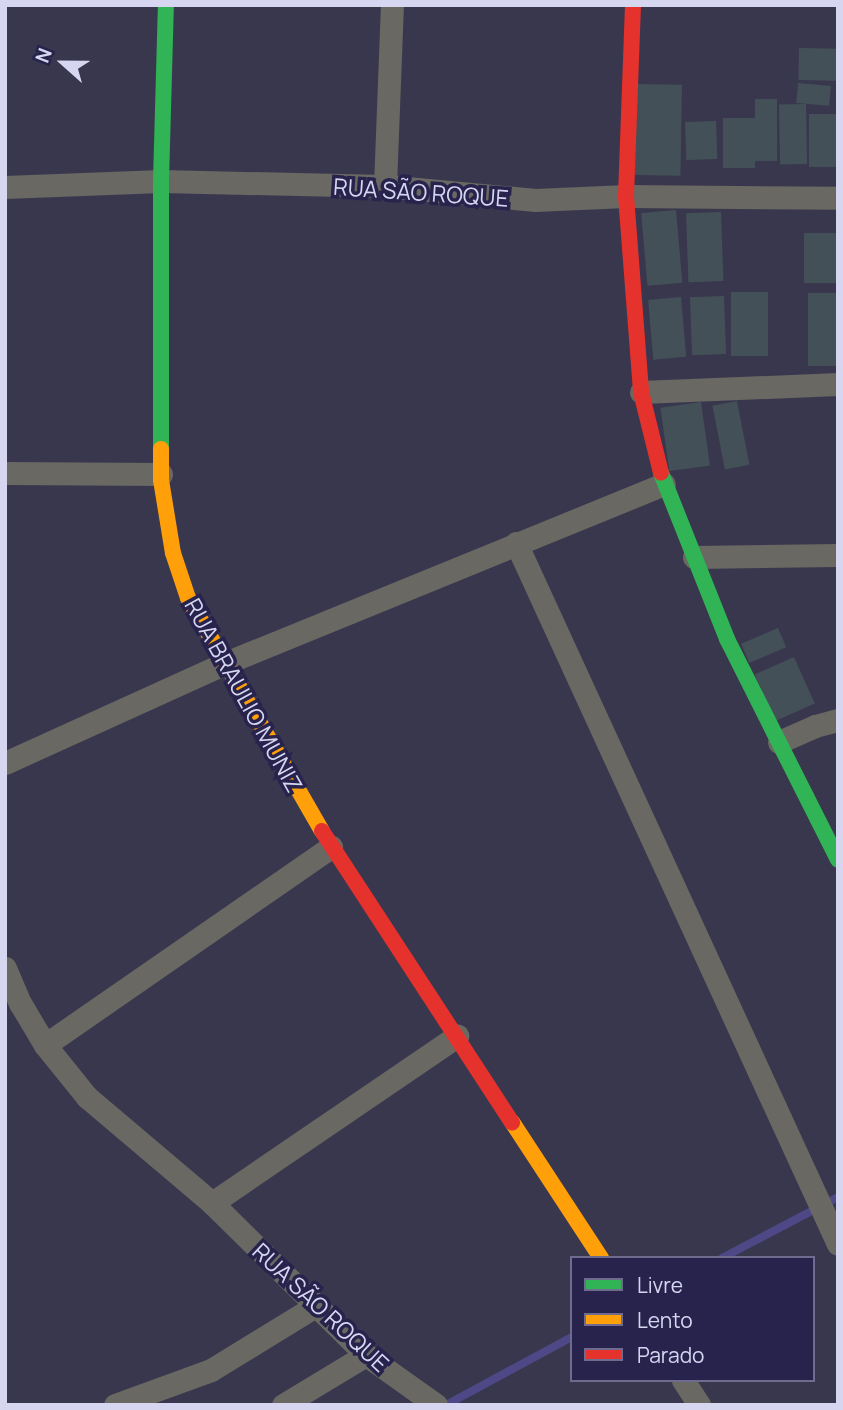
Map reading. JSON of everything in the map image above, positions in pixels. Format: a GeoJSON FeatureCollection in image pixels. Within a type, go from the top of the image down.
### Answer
{"type":"FeatureCollection","features":[{"type":"Feature","properties":{"kind":"street","name":"RUA BRAULIO MUNIZ"},"geometry":{"type":"LineString","coordinates":[[166,5],[160,181],[161,474],[173,553],[188,598],[223,664],[331,847],[600,1256]]}},
{"type":"Feature","properties":{"kind":"street"},"geometry":{"type":"LineString","coordinates":[[385,186],[392,5]]}},
{"type":"Feature","properties":{"kind":"street"},"geometry":{"type":"LineString","coordinates":[[633,5],[626,196],[641,392],[664,484],[743,675],[838,860]]}},
{"type":"Feature","properties":{"kind":"street","name":"RUA SÃO ROQUE"},"geometry":{"type":"LineString","coordinates":[[5,187],[160,181],[385,186],[535,200],[626,196],[838,198]]}},
{"type":"Feature","properties":{"kind":"street"},"geometry":{"type":"LineString","coordinates":[[641,392],[838,384]]}},
{"type":"Feature","properties":{"kind":"street"},"geometry":{"type":"LineString","coordinates":[[5,473],[161,474]]}},
{"type":"Feature","properties":{"kind":"street"},"geometry":{"type":"LineString","coordinates":[[5,763],[223,664],[664,484]]}},
{"type":"Feature","properties":{"kind":"street"},"geometry":{"type":"LineString","coordinates":[[516,543],[838,1244]]}},
{"type":"Feature","properties":{"kind":"street"},"geometry":{"type":"LineString","coordinates":[[694,557],[838,555]]}},
{"type":"Feature","properties":{"kind":"street"},"geometry":{"type":"LineString","coordinates":[[779,743],[815,726],[838,720]]}},
{"type":"Feature","properties":{"kind":"street"},"geometry":{"type":"LineString","coordinates":[[45,1045],[331,847]]}},
{"type":"Feature","properties":{"kind":"street","name":"RUA SÃO ROQUE"},"geometry":{"type":"LineString","coordinates":[[5,968],[20,1003],[45,1045],[88,1097],[212,1203],[314,1307],[366,1354],[436,1405]]}},
{"type":"Feature","properties":{"kind":"street"},"geometry":{"type":"LineString","coordinates":[[212,1203],[457,1036]]}},
{"type":"Feature","properties":{"kind":"street"},"geometry":{"type":"LineString","coordinates":[[115,1405],[211,1370],[314,1307]]}},
{"type":"Feature","properties":{"kind":"street"},"geometry":{"type":"LineString","coordinates":[[283,1405],[366,1354]]}},
{"type":"Feature","properties":{"kind":"street"},"geometry":{"type":"LineString","coordinates":[[684,1382],[699,1405]]}},
{"type":"Feature","properties":{"kind":"building"},"geometry":{"type":"Polygon","coordinates":[[[799,48],[838,49],[837,81],[798,80],[799,48]]]}},
{"type":"Feature","properties":{"kind":"building"},"geometry":{"type":"Polygon","coordinates":[[[798,83],[831,86],[829,106],[796,103],[798,83]]]}},
{"type":"Feature","properties":{"kind":"building"},"geometry":{"type":"Polygon","coordinates":[[[636,84],[682,85],[680,176],[634,175],[636,84]]]}},
{"type":"Feature","properties":{"kind":"building"},"geometry":{"type":"Polygon","coordinates":[[[755,99],[777,99],[777,161],[755,161],[755,99]]]}},
{"type":"Feature","properties":{"kind":"building"},"geometry":{"type":"Polygon","coordinates":[[[779,104],[806,104],[807,164],[780,164],[779,104]]]}},
{"type":"Feature","properties":{"kind":"building"},"geometry":{"type":"Polygon","coordinates":[[[809,114],[838,114],[838,167],[809,167],[809,114]]]}},
{"type":"Feature","properties":{"kind":"building"},"geometry":{"type":"Polygon","coordinates":[[[723,118],[755,118],[755,168],[723,168],[723,118]]]}},
{"type":"Feature","properties":{"kind":"building"},"geometry":{"type":"Polygon","coordinates":[[[716,121],[717,159],[686,160],[685,122],[716,121]]]}},
{"type":"Feature","properties":{"kind":"building"},"geometry":{"type":"Polygon","coordinates":[[[676,210],[682,283],[647,286],[641,213],[676,210]]]}},
{"type":"Feature","properties":{"kind":"building"},"geometry":{"type":"Polygon","coordinates":[[[721,212],[723,281],[688,282],[686,213],[721,212]]]}},
{"type":"Feature","properties":{"kind":"building"},"geometry":{"type":"Polygon","coordinates":[[[804,233],[837,233],[837,283],[804,283],[804,233]]]}},
{"type":"Feature","properties":{"kind":"building"},"geometry":{"type":"Polygon","coordinates":[[[731,292],[768,292],[768,356],[731,356],[731,292]]]}},
{"type":"Feature","properties":{"kind":"building"},"geometry":{"type":"Polygon","coordinates":[[[808,293],[838,293],[838,366],[808,366],[808,293]]]}},
{"type":"Feature","properties":{"kind":"building"},"geometry":{"type":"Polygon","coordinates":[[[724,296],[726,354],[692,355],[690,297],[724,296]]]}},
{"type":"Feature","properties":{"kind":"building"},"geometry":{"type":"Polygon","coordinates":[[[681,297],[686,357],[653,360],[648,300],[681,297]]]}},
{"type":"Feature","properties":{"kind":"building"},"geometry":{"type":"Polygon","coordinates":[[[737,401],[749,465],[725,470],[712,406],[737,401]]]}},
{"type":"Feature","properties":{"kind":"building"},"geometry":{"type":"Polygon","coordinates":[[[701,402],[710,465],[669,471],[660,408],[701,402]]]}},
{"type":"Feature","properties":{"kind":"building"},"geometry":{"type":"Polygon","coordinates":[[[778,628],[786,647],[749,663],[741,644],[778,628]]]}},
{"type":"Feature","properties":{"kind":"building"},"geometry":{"type":"Polygon","coordinates":[[[794,657],[815,704],[775,721],[755,674],[794,657]]]}},
{"type":"Feature","properties":{"kind":"waterway"},"geometry":{"type":"LineString","coordinates":[[726,1256],[838,1197]]}},
{"type":"Feature","properties":{"kind":"waterway"},"geometry":{"type":"LineString","coordinates":[[446,1405],[570,1338]]}},
{"type":"Feature","properties":{"kind":"traffic: fast"},"geometry":{"type":"LineString","coordinates":[[161,449],[161,181],[166,5]]}},
{"type":"Feature","properties":{"kind":"traffic: fast"},"geometry":{"type":"LineString","coordinates":[[661,473],[727,639],[838,860]]}},
{"type":"Feature","properties":{"kind":"traffic: slow"},"geometry":{"type":"LineString","coordinates":[[161,449],[161,480],[173,553],[188,598],[322,831]]}},
{"type":"Feature","properties":{"kind":"traffic: slow"},"geometry":{"type":"LineString","coordinates":[[512,1122],[600,1256]]}},
{"type":"Feature","properties":{"kind":"traffic: jam"},"geometry":{"type":"LineString","coordinates":[[633,5],[626,196],[641,392],[661,473]]}},
{"type":"Feature","properties":{"kind":"traffic: jam"},"geometry":{"type":"LineString","coordinates":[[322,831],[512,1122]]}}]}
